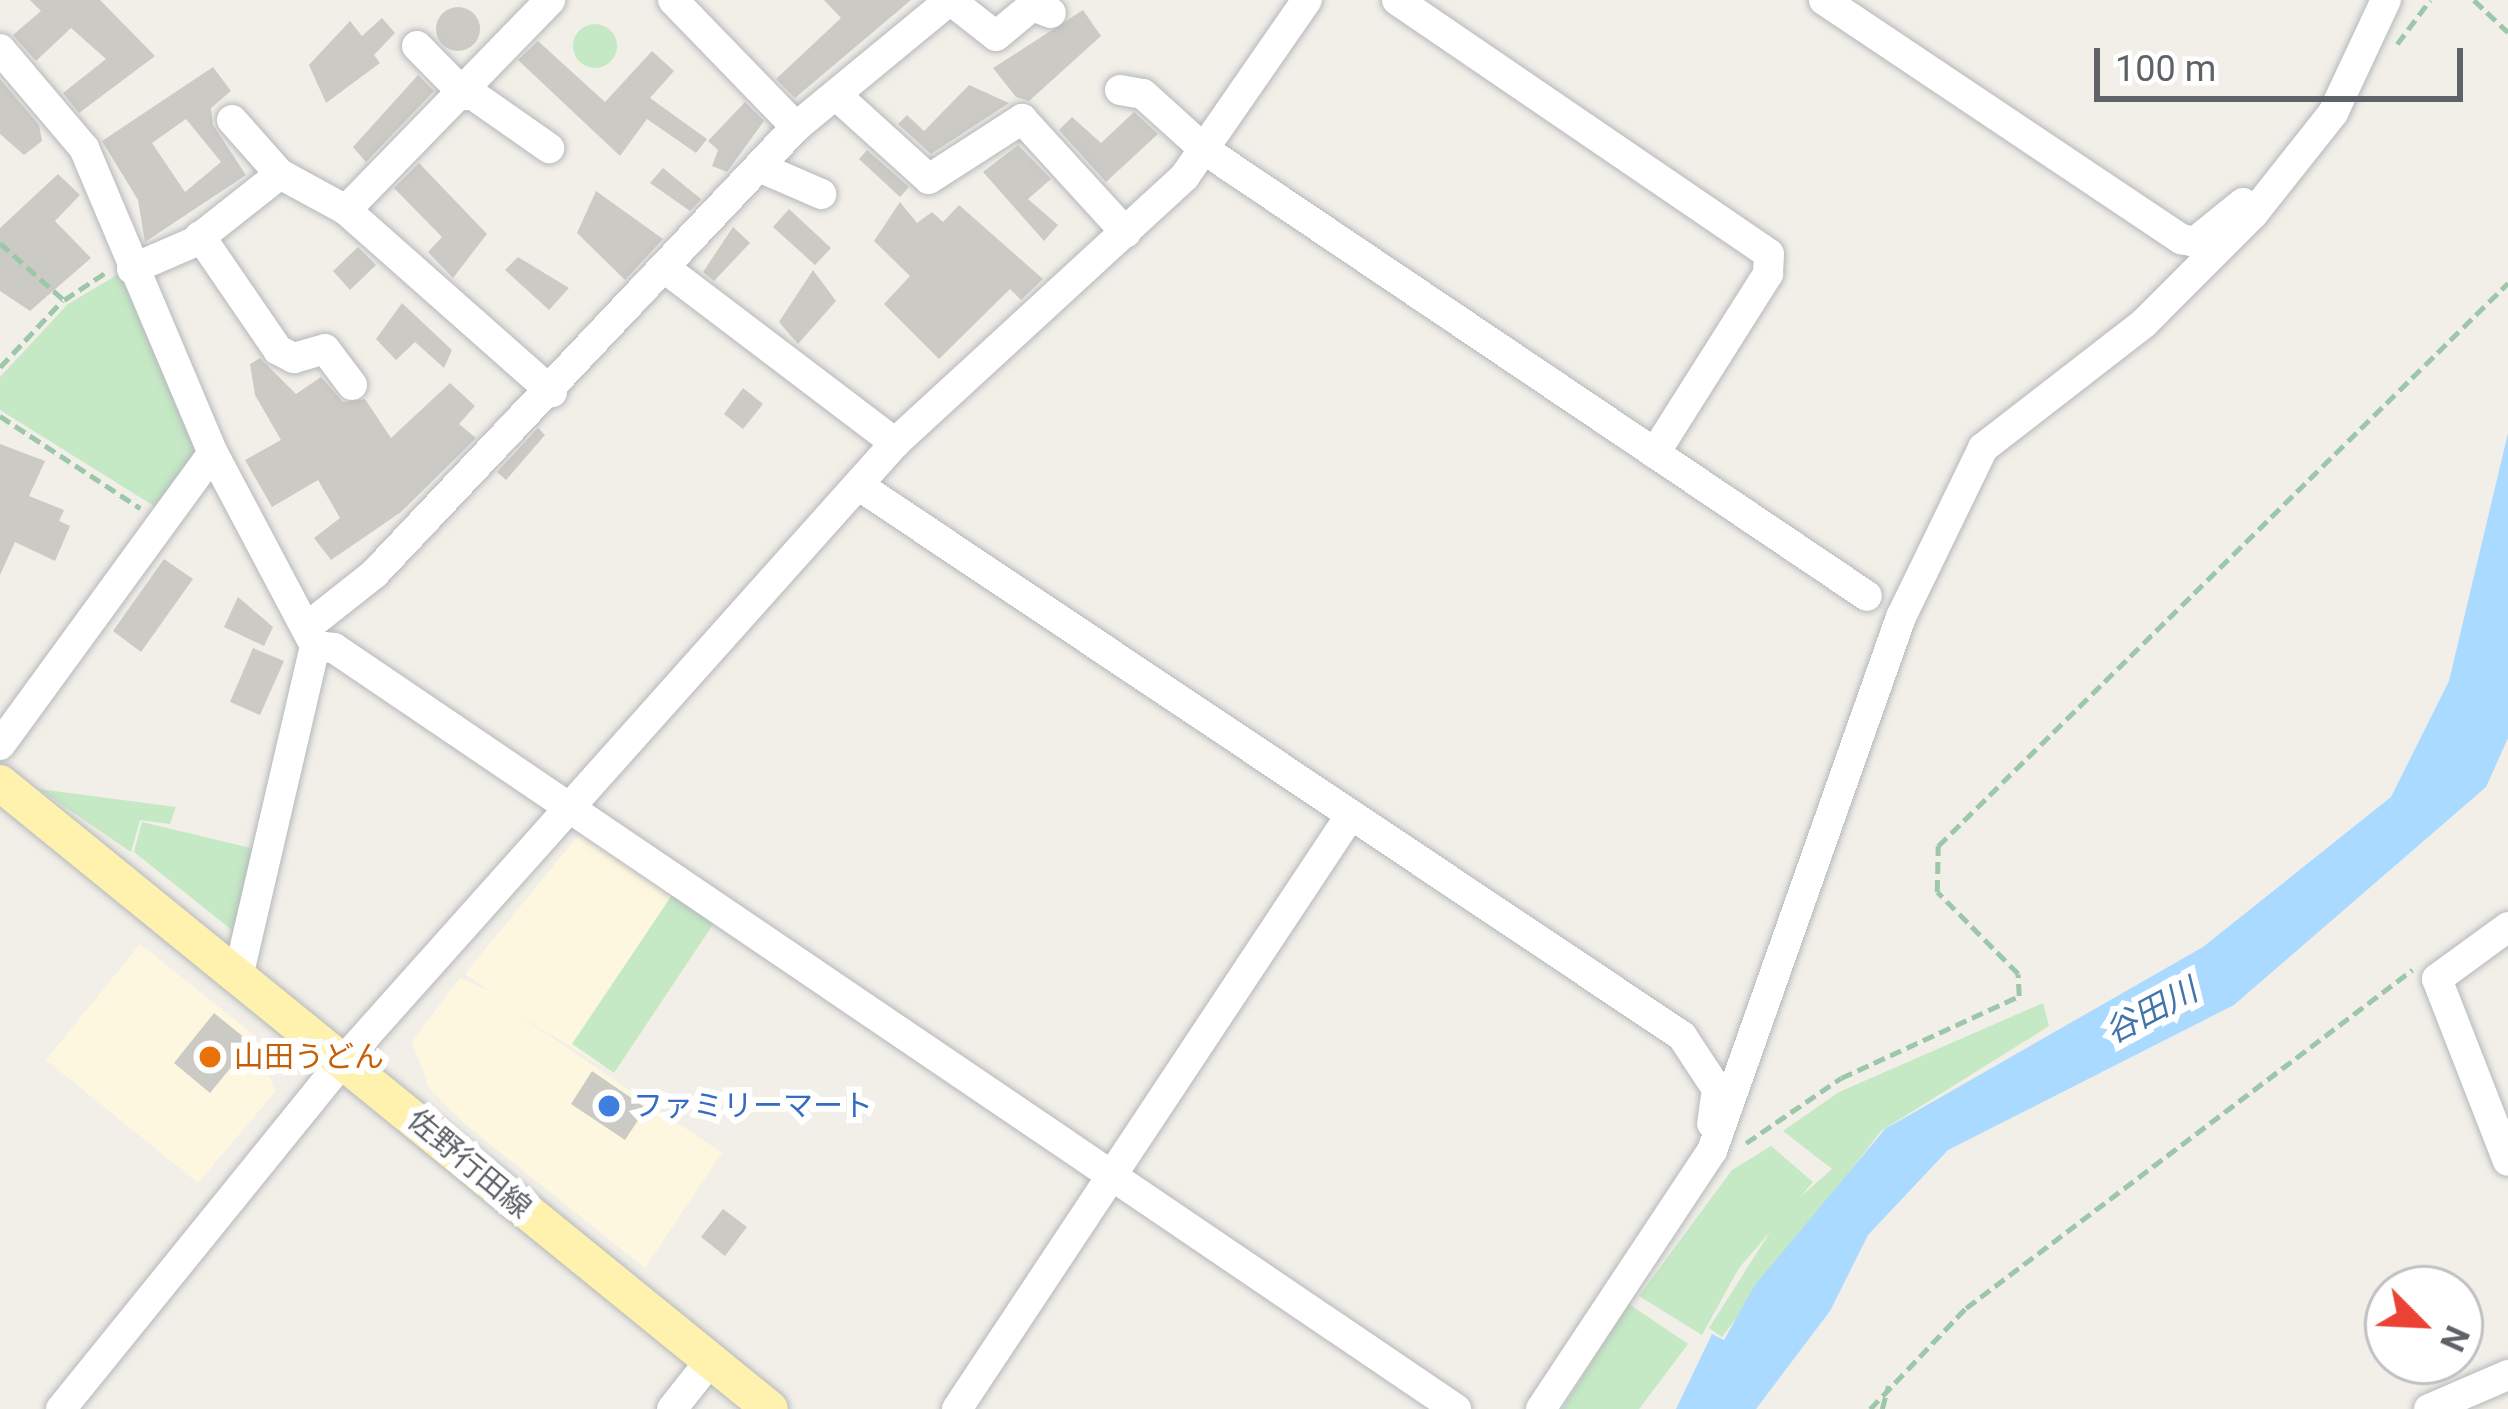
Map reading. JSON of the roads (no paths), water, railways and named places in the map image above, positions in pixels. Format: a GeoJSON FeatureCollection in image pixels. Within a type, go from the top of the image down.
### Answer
{"type":"FeatureCollection","features":[{"type":"Feature","properties":{"kind":"main road","name":"佐野行田線"},"geometry":{"type":"LineString","coordinates":[[0,783],[770,1409]]}},
{"type":"Feature","properties":{"kind":"street"},"geometry":{"type":"LineString","coordinates":[[673,0],[796,127]]}},
{"type":"Feature","properties":{"kind":"street"},"geometry":{"type":"LineString","coordinates":[[238,976],[311,637],[552,392],[796,127],[950,0],[996,36],[1032,6],[1051,13]]}},
{"type":"Feature","properties":{"kind":"street"},"geometry":{"type":"LineString","coordinates":[[61,1409],[344,1060],[895,443],[1126,233],[1205,150],[1307,0]]}},
{"type":"Feature","properties":{"kind":"street"},"geometry":{"type":"LineString","coordinates":[[1397,0],[1769,254],[1768,274],[1654,453]]}},
{"type":"Feature","properties":{"kind":"street"},"geometry":{"type":"LineString","coordinates":[[1824,0],[2181,239],[2195,242],[2290,167]]}},
{"type":"Feature","properties":{"kind":"street"},"geometry":{"type":"LineString","coordinates":[[1541,1409],[1712,1151],[1900,617],[1983,448],[2202,271],[2333,112],[2386,0]]}},
{"type":"Feature","properties":{"kind":"street"},"geometry":{"type":"LineString","coordinates":[[346,210],[467,94],[544,8],[563,35]]}},
{"type":"Feature","properties":{"kind":"street"},"geometry":{"type":"LineString","coordinates":[[417,46],[467,94],[550,148]]}},
{"type":"Feature","properties":{"kind":"street"},"geometry":{"type":"LineString","coordinates":[[0,49],[66,118],[213,453],[311,637],[1456,1409]]}},
{"type":"Feature","properties":{"kind":"street"},"geometry":{"type":"LineString","coordinates":[[1120,89],[1143,94],[1205,150],[1867,596]]}},
{"type":"Feature","properties":{"kind":"street"},"geometry":{"type":"LineString","coordinates":[[836,95],[940,188],[1022,119],[1126,233]]}},
{"type":"Feature","properties":{"kind":"street"},"geometry":{"type":"LineString","coordinates":[[232,120],[280,174],[346,210],[552,392]]}},
{"type":"Feature","properties":{"kind":"street"},"geometry":{"type":"LineString","coordinates":[[760,167],[821,194]]}},
{"type":"Feature","properties":{"kind":"street"},"geometry":{"type":"LineString","coordinates":[[130,264],[200,236],[280,174]]}},
{"type":"Feature","properties":{"kind":"street"},"geometry":{"type":"LineString","coordinates":[[200,236],[278,350],[294,358],[325,349],[352,385]]}},
{"type":"Feature","properties":{"kind":"street"},"geometry":{"type":"LineString","coordinates":[[666,269],[895,443]]}},
{"type":"Feature","properties":{"kind":"street"},"geometry":{"type":"LineString","coordinates":[[0,745],[165,525],[213,453]]}},
{"type":"Feature","properties":{"kind":"street"},"geometry":{"type":"LineString","coordinates":[[858,484],[1348,819],[1682,1036],[1717,1089],[1712,1151]]}},
{"type":"Feature","properties":{"kind":"street"},"geometry":{"type":"LineString","coordinates":[[957,1409],[1348,819]]}},
{"type":"Feature","properties":{"kind":"street"},"geometry":{"type":"LineString","coordinates":[[2508,927],[2437,979],[2508,1160]]}},
{"type":"Feature","properties":{"kind":"street"},"geometry":{"type":"LineString","coordinates":[[672,1409],[710,1361]]}},
{"type":"Feature","properties":{"kind":"street"},"geometry":{"type":"LineString","coordinates":[[2429,1409],[2508,1375]]}},
{"type":"Feature","properties":{"kind":"water","name":"谷田川"},"geometry":{"type":"Polygon","coordinates":[[[2508,433],[2508,738],[2486,787],[2234,1005],[1948,1150],[1868,1235],[1830,1311],[1756,1409],[1676,1409],[1712,1334],[1724,1340],[1755,1285],[1885,1129],[2203,947],[2391,797],[2449,681],[2508,433]]]}},
{"type":"Feature","properties":{"kind":"place","name":"山田うどん"},"geometry":{"type":"Point","coordinates":[210,1057]}},
{"type":"Feature","properties":{"kind":"place","name":"ファミリーマート"},"geometry":{"type":"Point","coordinates":[609,1106]}}]}
